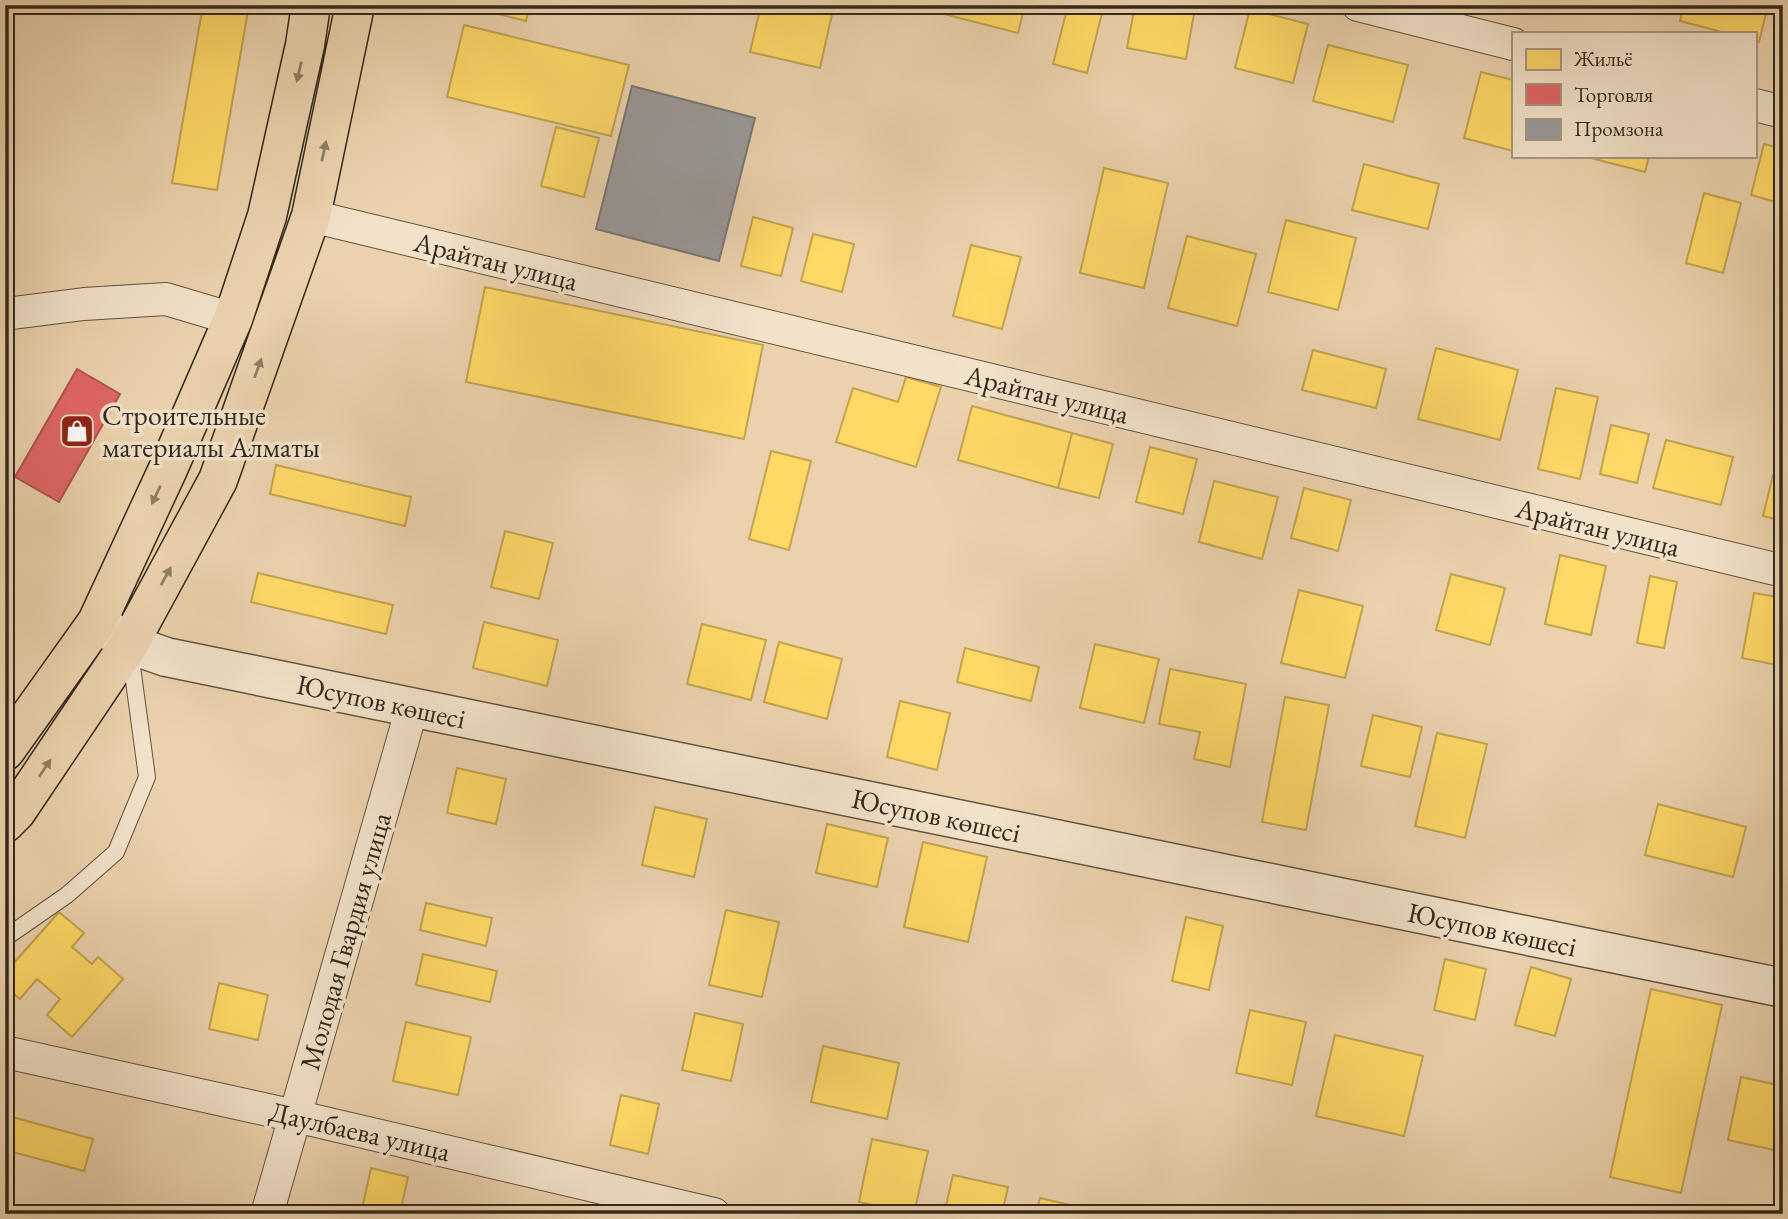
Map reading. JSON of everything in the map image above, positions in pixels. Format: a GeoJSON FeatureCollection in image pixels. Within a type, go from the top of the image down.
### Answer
{"type":"FeatureCollection","features":[{"type":"Feature","properties":{"kind":"highway"},"geometry":{"type":"LineString","coordinates":[[5,751],[97,622],[168,469],[233,319],[267,216],[305,45],[311,5]]}},
{"type":"Feature","properties":{"kind":"highway"},"geometry":{"type":"LineString","coordinates":[[5,823],[16,811],[129,644],[218,480],[311,216],[355,5]]}},
{"type":"Feature","properties":{"kind":"street"},"geometry":{"type":"LineString","coordinates":[[1358,5],[1512,44]]}},
{"type":"Feature","properties":{"kind":"street"},"geometry":{"type":"LineString","coordinates":[[1756,105],[1783,112]]}},
{"type":"Feature","properties":{"kind":"street","name":"Арайтан улица"},"geometry":{"type":"LineString","coordinates":[[311,216],[1783,571]]}},
{"type":"Feature","properties":{"kind":"street"},"geometry":{"type":"LineString","coordinates":[[5,314],[84,304],[166,299],[233,319]]}},
{"type":"Feature","properties":{"kind":"street","name":"Юсупов көшесі"},"geometry":{"type":"LineString","coordinates":[[97,622],[129,644],[166,657],[1783,988]]}},
{"type":"Feature","properties":{"kind":"street","name":"Молодая Гвардия улица"},"geometry":{"type":"LineString","coordinates":[[267,1214],[412,708]]}},
{"type":"Feature","properties":{"kind":"street","name":"Даулбаева улица"},"geometry":{"type":"LineString","coordinates":[[5,1052],[295,1116],[714,1214]]}},
{"type":"Feature","properties":{"kind":"lane"},"geometry":{"type":"LineString","coordinates":[[5,938],[67,895],[116,852],[146,777],[129,644]]}},
{"type":"Feature","properties":{"kind":"building: Жильё"},"geometry":{"type":"Polygon","coordinates":[[[203,5],[249,5],[217,190],[172,183],[203,5]]]}},
{"type":"Feature","properties":{"kind":"building: Жильё"},"geometry":{"type":"Polygon","coordinates":[[[463,5],[530,5],[526,21],[463,5]]]}},
{"type":"Feature","properties":{"kind":"building: Жильё"},"geometry":{"type":"Polygon","coordinates":[[[761,5],[834,5],[820,68],[750,52],[761,5]]]}},
{"type":"Feature","properties":{"kind":"building: Жильё"},"geometry":{"type":"Polygon","coordinates":[[[938,5],[1025,5],[1018,33],[936,12],[938,5]]]}},
{"type":"Feature","properties":{"kind":"building: Жильё"},"geometry":{"type":"Polygon","coordinates":[[[1068,5],[1104,5],[1087,73],[1053,64],[1068,5]]]}},
{"type":"Feature","properties":{"kind":"building: Жильё"},"geometry":{"type":"Polygon","coordinates":[[[1135,5],[1178,5],[1195,8],[1186,59],[1127,48],[1135,5]]]}},
{"type":"Feature","properties":{"kind":"building: Жильё"},"geometry":{"type":"Polygon","coordinates":[[[1565,5],[1592,5],[1590,12],[1565,5]]]}},
{"type":"Feature","properties":{"kind":"building: Жильё"},"geometry":{"type":"Polygon","coordinates":[[[1684,5],[1768,5],[1759,42],[1756,41],[1756,32],[1722,32],[1680,21],[1684,5]]]}},
{"type":"Feature","properties":{"kind":"building: Жильё"},"geometry":{"type":"Polygon","coordinates":[[[1250,9],[1308,24],[1293,83],[1235,68],[1250,9]]]}},
{"type":"Feature","properties":{"kind":"building: Жильё"},"geometry":{"type":"Polygon","coordinates":[[[464,25],[629,65],[611,136],[447,97],[464,25]]]}},
{"type":"Feature","properties":{"kind":"building: Жильё"},"geometry":{"type":"Polygon","coordinates":[[[1328,45],[1408,65],[1393,122],[1313,101],[1328,45]]]}},
{"type":"Feature","properties":{"kind":"building: Жильё"},"geometry":{"type":"Polygon","coordinates":[[[1481,72],[1512,80],[1512,151],[1464,138],[1481,72]]]}},
{"type":"Feature","properties":{"kind":"building: Жильё"},"geometry":{"type":"Polygon","coordinates":[[[556,127],[599,138],[584,197],[541,186],[556,127]]]}},
{"type":"Feature","properties":{"kind":"building: Жильё"},"geometry":{"type":"Polygon","coordinates":[[[1764,144],[1783,149],[1783,204],[1751,195],[1764,144]]]}},
{"type":"Feature","properties":{"kind":"building: Жильё"},"geometry":{"type":"Polygon","coordinates":[[[1591,158],[1648,158],[1645,172],[1591,158]]]}},
{"type":"Feature","properties":{"kind":"building: Жильё"},"geometry":{"type":"Polygon","coordinates":[[[1364,164],[1439,184],[1428,229],[1352,210],[1364,164]]]}},
{"type":"Feature","properties":{"kind":"building: Жильё"},"geometry":{"type":"Polygon","coordinates":[[[1104,168],[1168,183],[1144,288],[1080,273],[1104,168]]]}},
{"type":"Feature","properties":{"kind":"building: Жильё"},"geometry":{"type":"Polygon","coordinates":[[[1704,193],[1741,203],[1723,273],[1686,263],[1704,193]]]}},
{"type":"Feature","properties":{"kind":"building: Жильё"},"geometry":{"type":"Polygon","coordinates":[[[5,195],[12,238],[5,239],[5,195]]]}},
{"type":"Feature","properties":{"kind":"building: Жильё"},"geometry":{"type":"Polygon","coordinates":[[[753,217],[793,228],[781,276],[741,266],[753,217]]]}},
{"type":"Feature","properties":{"kind":"building: Жильё"},"geometry":{"type":"Polygon","coordinates":[[[1286,220],[1356,238],[1338,310],[1268,292],[1286,220]]]}},
{"type":"Feature","properties":{"kind":"building: Жильё"},"geometry":{"type":"Polygon","coordinates":[[[813,234],[854,244],[842,292],[801,281],[813,234]]]}},
{"type":"Feature","properties":{"kind":"building: Жильё"},"geometry":{"type":"Polygon","coordinates":[[[1187,236],[1256,254],[1237,326],[1168,308],[1187,236]]]}},
{"type":"Feature","properties":{"kind":"building: Жильё"},"geometry":{"type":"Polygon","coordinates":[[[971,245],[1021,257],[1002,329],[953,316],[971,245]]]}},
{"type":"Feature","properties":{"kind":"building: Жильё"},"geometry":{"type":"Polygon","coordinates":[[[485,287],[763,345],[744,439],[466,382],[485,287]]]}},
{"type":"Feature","properties":{"kind":"building: Жильё"},"geometry":{"type":"Polygon","coordinates":[[[1436,348],[1518,370],[1500,440],[1418,419],[1436,348]]]}},
{"type":"Feature","properties":{"kind":"building: Жильё"},"geometry":{"type":"Polygon","coordinates":[[[1313,350],[1386,369],[1376,408],[1302,390],[1313,350]]]}},
{"type":"Feature","properties":{"kind":"building: Жильё"},"geometry":{"type":"Polygon","coordinates":[[[906,377],[941,387],[916,467],[836,442],[853,388],[898,402],[906,377]]]}},
{"type":"Feature","properties":{"kind":"building: Жильё"},"geometry":{"type":"Polygon","coordinates":[[[1556,388],[1598,397],[1580,479],[1538,469],[1556,388]]]}},
{"type":"Feature","properties":{"kind":"building: Жильё"},"geometry":{"type":"Polygon","coordinates":[[[972,406],[1072,433],[1058,488],[958,460],[972,406]]]}},
{"type":"Feature","properties":{"kind":"building: Жильё"},"geometry":{"type":"Polygon","coordinates":[[[1611,425],[1649,434],[1637,483],[1600,474],[1611,425]]]}},
{"type":"Feature","properties":{"kind":"building: Жильё"},"geometry":{"type":"Polygon","coordinates":[[[1072,433],[1113,444],[1099,498],[1058,488],[1072,433]]]}},
{"type":"Feature","properties":{"kind":"building: Жильё"},"geometry":{"type":"Polygon","coordinates":[[[1666,440],[1733,457],[1721,505],[1653,488],[1666,440]]]}},
{"type":"Feature","properties":{"kind":"building: Жильё"},"geometry":{"type":"Polygon","coordinates":[[[1150,447],[1197,459],[1183,514],[1136,502],[1150,447]]]}},
{"type":"Feature","properties":{"kind":"building: Жильё"},"geometry":{"type":"Polygon","coordinates":[[[771,451],[811,461],[789,550],[749,539],[771,451]]]}},
{"type":"Feature","properties":{"kind":"building: Жильё"},"geometry":{"type":"Polygon","coordinates":[[[276,465],[411,497],[405,526],[270,494],[276,465]]]}},
{"type":"Feature","properties":{"kind":"building: Жильё"},"geometry":{"type":"Polygon","coordinates":[[[1773,475],[1783,478],[1783,521],[1763,516],[1773,475]]]}},
{"type":"Feature","properties":{"kind":"building: Жильё"},"geometry":{"type":"Polygon","coordinates":[[[1214,481],[1278,497],[1262,559],[1199,542],[1214,481]]]}},
{"type":"Feature","properties":{"kind":"building: Жильё"},"geometry":{"type":"Polygon","coordinates":[[[1304,488],[1351,500],[1338,551],[1291,538],[1304,488]]]}},
{"type":"Feature","properties":{"kind":"building: Жильё"},"geometry":{"type":"Polygon","coordinates":[[[505,531],[553,543],[539,599],[491,587],[505,531]]]}},
{"type":"Feature","properties":{"kind":"building: Жильё"},"geometry":{"type":"Polygon","coordinates":[[[1560,555],[1606,566],[1591,635],[1545,624],[1560,555]]]}},
{"type":"Feature","properties":{"kind":"building: Жильё"},"geometry":{"type":"Polygon","coordinates":[[[258,573],[393,605],[386,634],[251,602],[258,573]]]}},
{"type":"Feature","properties":{"kind":"building: Жильё"},"geometry":{"type":"Polygon","coordinates":[[[1451,574],[1505,588],[1490,645],[1436,630],[1451,574]]]}},
{"type":"Feature","properties":{"kind":"building: Жильё"},"geometry":{"type":"Polygon","coordinates":[[[1650,576],[1677,582],[1664,648],[1637,643],[1650,576]]]}},
{"type":"Feature","properties":{"kind":"building: Жильё"},"geometry":{"type":"Polygon","coordinates":[[[1299,590],[1363,606],[1345,678],[1281,663],[1299,590]]]}},
{"type":"Feature","properties":{"kind":"building: Жильё"},"geometry":{"type":"Polygon","coordinates":[[[1754,593],[1783,598],[1783,666],[1742,658],[1754,593]]]}},
{"type":"Feature","properties":{"kind":"building: Жильё"},"geometry":{"type":"Polygon","coordinates":[[[484,622],[558,640],[547,686],[473,668],[484,622]]]}},
{"type":"Feature","properties":{"kind":"building: Жильё"},"geometry":{"type":"Polygon","coordinates":[[[702,624],[766,640],[751,700],[687,684],[702,624]]]}},
{"type":"Feature","properties":{"kind":"building: Жильё"},"geometry":{"type":"Polygon","coordinates":[[[779,642],[842,659],[827,719],[764,702],[779,642]]]}},
{"type":"Feature","properties":{"kind":"building: Жильё"},"geometry":{"type":"Polygon","coordinates":[[[1095,644],[1159,659],[1144,723],[1080,708],[1095,644]]]}},
{"type":"Feature","properties":{"kind":"building: Жильё"},"geometry":{"type":"Polygon","coordinates":[[[965,648],[1039,667],[1031,701],[957,682],[965,648]]]}},
{"type":"Feature","properties":{"kind":"building: Жильё"},"geometry":{"type":"Polygon","coordinates":[[[1170,669],[1246,684],[1230,767],[1194,759],[1200,732],[1159,724],[1170,669]]]}},
{"type":"Feature","properties":{"kind":"building: Жильё"},"geometry":{"type":"Polygon","coordinates":[[[1285,697],[1329,705],[1306,830],[1262,822],[1285,697]]]}},
{"type":"Feature","properties":{"kind":"building: Жильё"},"geometry":{"type":"Polygon","coordinates":[[[900,701],[950,713],[937,770],[887,757],[900,701]]]}},
{"type":"Feature","properties":{"kind":"building: Жильё"},"geometry":{"type":"Polygon","coordinates":[[[1373,715],[1422,727],[1410,777],[1361,766],[1373,715]]]}},
{"type":"Feature","properties":{"kind":"building: Жильё"},"geometry":{"type":"Polygon","coordinates":[[[1437,733],[1487,744],[1465,838],[1415,826],[1437,733]]]}},
{"type":"Feature","properties":{"kind":"building: Жильё"},"geometry":{"type":"Polygon","coordinates":[[[457,768],[506,779],[496,824],[447,813],[457,768]]]}},
{"type":"Feature","properties":{"kind":"building: Жильё"},"geometry":{"type":"Polygon","coordinates":[[[1658,804],[1746,827],[1733,877],[1645,855],[1658,804]]]}},
{"type":"Feature","properties":{"kind":"building: Жильё"},"geometry":{"type":"Polygon","coordinates":[[[655,807],[707,819],[694,877],[642,865],[655,807]]]}},
{"type":"Feature","properties":{"kind":"building: Жильё"},"geometry":{"type":"Polygon","coordinates":[[[827,824],[888,838],[877,887],[816,873],[827,824]]]}},
{"type":"Feature","properties":{"kind":"building: Жильё"},"geometry":{"type":"Polygon","coordinates":[[[923,842],[987,857],[968,942],[904,927],[923,842]]]}},
{"type":"Feature","properties":{"kind":"building: Жильё"},"geometry":{"type":"Polygon","coordinates":[[[426,903],[492,918],[486,946],[420,930],[426,903]]]}},
{"type":"Feature","properties":{"kind":"building: Жильё"},"geometry":{"type":"Polygon","coordinates":[[[726,910],[779,922],[762,997],[709,985],[726,910]]]}},
{"type":"Feature","properties":{"kind":"building: Жильё"},"geometry":{"type":"Polygon","coordinates":[[[59,912],[84,933],[72,947],[92,964],[98,957],[123,979],[72,1037],[47,1015],[60,999],[37,979],[20,999],[5,987],[5,973],[59,912]]]}},
{"type":"Feature","properties":{"kind":"building: Жильё"},"geometry":{"type":"Polygon","coordinates":[[[1186,917],[1223,926],[1209,990],[1172,981],[1186,917]]]}},
{"type":"Feature","properties":{"kind":"building: Жильё"},"geometry":{"type":"Polygon","coordinates":[[[423,954],[497,971],[490,1002],[416,985],[423,954]]]}},
{"type":"Feature","properties":{"kind":"building: Жильё"},"geometry":{"type":"Polygon","coordinates":[[[1445,959],[1486,969],[1475,1020],[1434,1010],[1445,959]]]}},
{"type":"Feature","properties":{"kind":"building: Жильё"},"geometry":{"type":"Polygon","coordinates":[[[1531,967],[1571,979],[1555,1036],[1515,1025],[1531,967]]]}},
{"type":"Feature","properties":{"kind":"building: Жильё"},"geometry":{"type":"Polygon","coordinates":[[[219,983],[268,995],[258,1040],[209,1029],[219,983]]]}},
{"type":"Feature","properties":{"kind":"building: Жильё"},"geometry":{"type":"Polygon","coordinates":[[[1651,989],[1722,1005],[1681,1193],[1610,1177],[1651,989]]]}},
{"type":"Feature","properties":{"kind":"building: Жильё"},"geometry":{"type":"Polygon","coordinates":[[[1250,1010],[1306,1022],[1292,1085],[1236,1073],[1250,1010]]]}},
{"type":"Feature","properties":{"kind":"building: Жильё"},"geometry":{"type":"Polygon","coordinates":[[[695,1013],[743,1024],[731,1081],[682,1070],[695,1013]]]}},
{"type":"Feature","properties":{"kind":"building: Жильё"},"geometry":{"type":"Polygon","coordinates":[[[406,1022],[471,1037],[458,1095],[393,1081],[406,1022]]]}},
{"type":"Feature","properties":{"kind":"building: Жильё"},"geometry":{"type":"Polygon","coordinates":[[[1335,1035],[1423,1056],[1404,1136],[1316,1116],[1335,1035]]]}},
{"type":"Feature","properties":{"kind":"building: Жильё"},"geometry":{"type":"Polygon","coordinates":[[[823,1046],[899,1063],[887,1119],[811,1102],[823,1046]]]}},
{"type":"Feature","properties":{"kind":"building: Жильё"},"geometry":{"type":"Polygon","coordinates":[[[1741,1077],[1783,1086],[1783,1152],[1728,1140],[1741,1077]]]}},
{"type":"Feature","properties":{"kind":"building: Жильё"},"geometry":{"type":"Polygon","coordinates":[[[621,1095],[659,1104],[648,1154],[610,1145],[621,1095]]]}},
{"type":"Feature","properties":{"kind":"building: Жильё"},"geometry":{"type":"Polygon","coordinates":[[[5,1115],[93,1139],[84,1171],[5,1150],[5,1115]]]}},
{"type":"Feature","properties":{"kind":"building: Жильё"},"geometry":{"type":"Polygon","coordinates":[[[872,1139],[928,1151],[914,1214],[859,1202],[872,1139]]]}},
{"type":"Feature","properties":{"kind":"building: Жильё"},"geometry":{"type":"Polygon","coordinates":[[[371,1168],[408,1177],[400,1214],[361,1214],[371,1168]]]}},
{"type":"Feature","properties":{"kind":"building: Жильё"},"geometry":{"type":"Polygon","coordinates":[[[953,1175],[1008,1187],[1002,1214],[944,1214],[953,1175]]]}},
{"type":"Feature","properties":{"kind":"building: Жильё"},"geometry":{"type":"Polygon","coordinates":[[[1040,1198],[1101,1212],[1101,1214],[1036,1214],[1040,1198]]]}},
{"type":"Feature","properties":{"kind":"building: Торговля"},"geometry":{"type":"Polygon","coordinates":[[[77,369],[120,394],[59,502],[15,477],[77,369]]]}},
{"type":"Feature","properties":{"kind":"building: Промзона"},"geometry":{"type":"Polygon","coordinates":[[[632,86],[755,118],[719,261],[596,229],[632,86]]]}},
{"type":"Feature","properties":{"kind":"place","name":"Строительные материалы Алматы"},"geometry":{"type":"Point","coordinates":[77,431]}}]}
